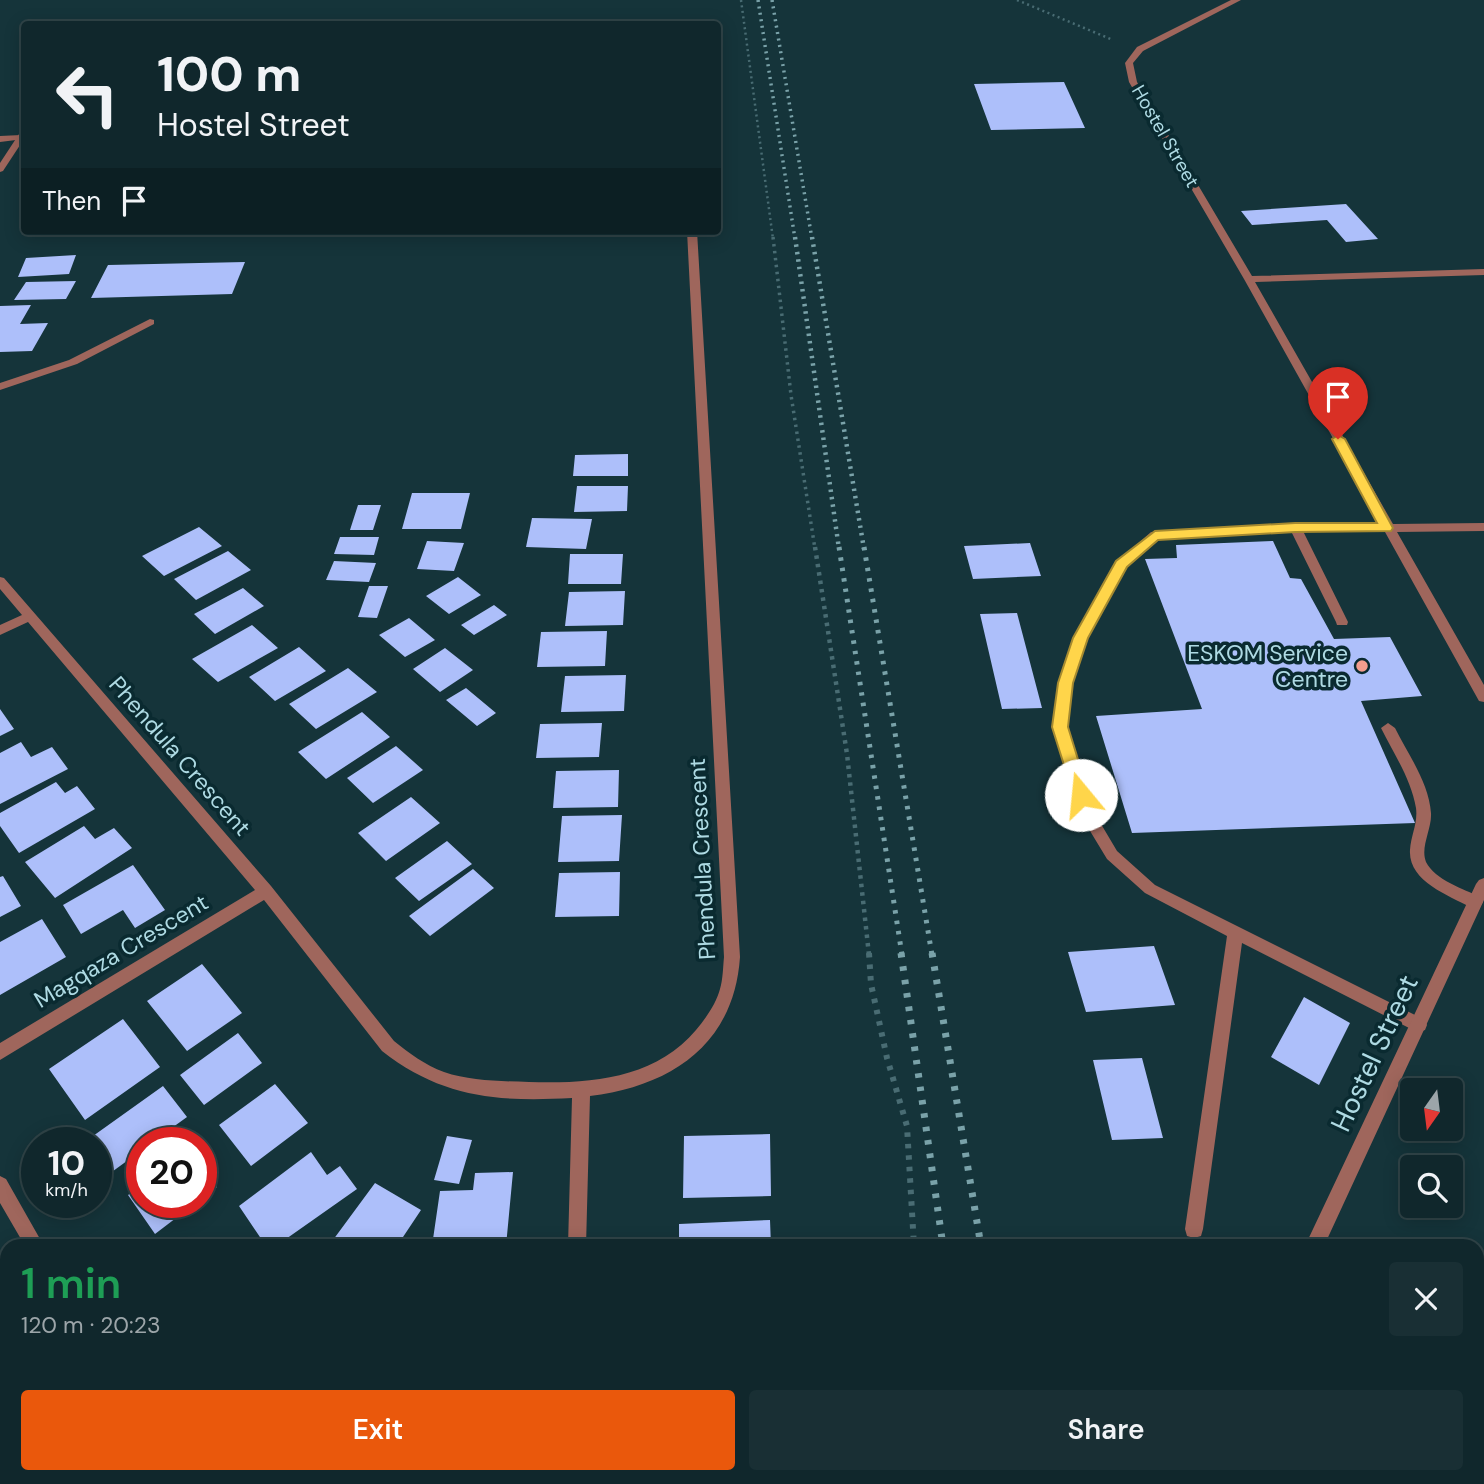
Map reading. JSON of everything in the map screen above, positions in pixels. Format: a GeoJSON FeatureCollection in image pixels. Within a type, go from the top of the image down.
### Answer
{"type":"FeatureCollection","features":[{"type":"Feature","properties":{"kind":"street","name":"Hostel Street"},"geometry":{"type":"LineString","coordinates":[[1237,0],[1140,49],[1129,63],[1133,82],[1249,279],[1484,697]]}},
{"type":"Feature","properties":{"kind":"street"},"geometry":{"type":"LineString","coordinates":[[0,139],[21,135]]}},
{"type":"Feature","properties":{"kind":"street"},"geometry":{"type":"LineString","coordinates":[[0,169],[21,138]]}},
{"type":"Feature","properties":{"kind":"street","name":"Phendula Crescent"},"geometry":{"type":"LineString","coordinates":[[0,581],[266,891],[388,1046],[411,1065],[437,1079],[469,1088],[581,1092],[623,1085],[658,1072],[687,1050],[710,1023],[728,993],[732,957],[692,235]]}},
{"type":"Feature","properties":{"kind":"street"},"geometry":{"type":"LineString","coordinates":[[1249,279],[1484,272]]}},
{"type":"Feature","properties":{"kind":"street"},"geometry":{"type":"LineString","coordinates":[[0,387],[73,362],[150,322]]}},
{"type":"Feature","properties":{"kind":"street"},"geometry":{"type":"LineString","coordinates":[[1419,1025],[1150,889],[1112,855],[1081,795],[1060,727],[1065,683],[1081,638],[1121,564],[1155,535],[1295,527],[1484,527]]}},
{"type":"Feature","properties":{"kind":"street"},"geometry":{"type":"LineString","coordinates":[[1295,527],[1342,622]]}},
{"type":"Feature","properties":{"kind":"street"},"geometry":{"type":"LineString","coordinates":[[0,630],[30,616]]}},
{"type":"Feature","properties":{"kind":"street"},"geometry":{"type":"LineString","coordinates":[[1388,728],[1423,809],[1424,825],[1416,855],[1419,865],[1430,876],[1475,902]]}},
{"type":"Feature","properties":{"kind":"street","name":"Hostel Street"},"geometry":{"type":"LineString","coordinates":[[1317,1239],[1484,884]]}},
{"type":"Feature","properties":{"kind":"street","name":"Magqaza Crescent"},"geometry":{"type":"LineString","coordinates":[[0,1052],[266,891]]}},
{"type":"Feature","properties":{"kind":"street"},"geometry":{"type":"LineString","coordinates":[[1194,1229],[1236,931]]}},
{"type":"Feature","properties":{"kind":"street"},"geometry":{"type":"LineString","coordinates":[[577,1239],[581,1092]]}},
{"type":"Feature","properties":{"kind":"street"},"geometry":{"type":"LineString","coordinates":[[0,1185],[31,1239]]}},
{"type":"Feature","properties":{"kind":"path"},"geometry":{"type":"LineString","coordinates":[[741,0],[753,100],[761,130],[791,395],[847,754],[867,917],[871,984],[887,1058],[907,1126],[914,1239]]}},
{"type":"Feature","properties":{"kind":"path"},"geometry":{"type":"LineString","coordinates":[[1017,0],[1064,22],[1140,49]]}},
{"type":"Feature","properties":{"kind":"building"},"geometry":{"type":"Polygon","coordinates":[[[1064,82],[1085,128],[991,130],[974,84],[1064,82]]]}},
{"type":"Feature","properties":{"kind":"building"},"geometry":{"type":"Polygon","coordinates":[[[1346,204],[1378,239],[1346,242],[1327,220],[1252,225],[1241,211],[1346,204]]]}},
{"type":"Feature","properties":{"kind":"building"},"geometry":{"type":"Polygon","coordinates":[[[76,255],[69,274],[18,277],[26,258],[76,255]]]}},
{"type":"Feature","properties":{"kind":"building"},"geometry":{"type":"Polygon","coordinates":[[[245,262],[232,294],[91,298],[108,265],[245,262]]]}},
{"type":"Feature","properties":{"kind":"building"},"geometry":{"type":"Polygon","coordinates":[[[76,281],[66,299],[14,300],[26,282],[76,281]]]}},
{"type":"Feature","properties":{"kind":"building"},"geometry":{"type":"Polygon","coordinates":[[[31,305],[20,324],[48,323],[32,351],[0,352],[0,306],[31,305]]]}},
{"type":"Feature","properties":{"kind":"building"},"geometry":{"type":"Polygon","coordinates":[[[628,454],[628,476],[573,476],[575,455],[628,454]]]}},
{"type":"Feature","properties":{"kind":"building"},"geometry":{"type":"Polygon","coordinates":[[[577,486],[628,486],[627,511],[574,512],[577,486]]]}},
{"type":"Feature","properties":{"kind":"building"},"geometry":{"type":"Polygon","coordinates":[[[412,493],[470,493],[461,529],[402,529],[412,493]]]}},
{"type":"Feature","properties":{"kind":"building"},"geometry":{"type":"Polygon","coordinates":[[[358,505],[381,505],[373,530],[350,530],[358,505]]]}},
{"type":"Feature","properties":{"kind":"building"},"geometry":{"type":"Polygon","coordinates":[[[532,518],[592,519],[586,549],[526,547],[532,518]]]}},
{"type":"Feature","properties":{"kind":"building"},"geometry":{"type":"Polygon","coordinates":[[[199,527],[222,546],[164,576],[142,556],[199,527]]]}},
{"type":"Feature","properties":{"kind":"building"},"geometry":{"type":"Polygon","coordinates":[[[340,537],[379,537],[374,555],[334,554],[340,537]]]}},
{"type":"Feature","properties":{"kind":"building"},"geometry":{"type":"Polygon","coordinates":[[[427,541],[464,543],[454,571],[417,569],[427,541]]]}},
{"type":"Feature","properties":{"kind":"building"},"geometry":{"type":"Polygon","coordinates":[[[1273,541],[1290,578],[1301,579],[1334,639],[1390,637],[1422,696],[1361,701],[1415,823],[1132,833],[1096,716],[1202,709],[1145,559],[1177,558],[1176,545],[1273,541]]]}},
{"type":"Feature","properties":{"kind":"building"},"geometry":{"type":"Polygon","coordinates":[[[1030,543],[1041,576],[973,579],[964,546],[1030,543]]]}},
{"type":"Feature","properties":{"kind":"building"},"geometry":{"type":"Polygon","coordinates":[[[228,551],[251,570],[196,600],[174,579],[228,551]]]}},
{"type":"Feature","properties":{"kind":"building"},"geometry":{"type":"Polygon","coordinates":[[[570,554],[623,554],[621,584],[568,584],[570,554]]]}},
{"type":"Feature","properties":{"kind":"building"},"geometry":{"type":"Polygon","coordinates":[[[334,561],[376,563],[369,582],[326,580],[334,561]]]}},
{"type":"Feature","properties":{"kind":"building"},"geometry":{"type":"Polygon","coordinates":[[[458,577],[481,595],[449,614],[426,596],[458,577]]]}},
{"type":"Feature","properties":{"kind":"building"},"geometry":{"type":"Polygon","coordinates":[[[369,586],[388,586],[377,618],[358,617],[369,586]]]}},
{"type":"Feature","properties":{"kind":"building"},"geometry":{"type":"Polygon","coordinates":[[[243,588],[264,606],[215,634],[194,614],[243,588]]]}},
{"type":"Feature","properties":{"kind":"building"},"geometry":{"type":"Polygon","coordinates":[[[625,591],[623,625],[565,626],[569,592],[625,591]]]}},
{"type":"Feature","properties":{"kind":"building"},"geometry":{"type":"Polygon","coordinates":[[[494,605],[507,615],[474,635],[461,625],[494,605]]]}},
{"type":"Feature","properties":{"kind":"building"},"geometry":{"type":"Polygon","coordinates":[[[1017,613],[1042,708],[1002,709],[980,614],[1017,613]]]}},
{"type":"Feature","properties":{"kind":"building"},"geometry":{"type":"Polygon","coordinates":[[[409,618],[435,640],[405,657],[379,635],[409,618]]]}},
{"type":"Feature","properties":{"kind":"building"},"geometry":{"type":"Polygon","coordinates":[[[252,625],[278,648],[218,682],[192,659],[252,625]]]}},
{"type":"Feature","properties":{"kind":"building"},"geometry":{"type":"Polygon","coordinates":[[[607,631],[605,666],[537,667],[541,632],[607,631]]]}},
{"type":"Feature","properties":{"kind":"building"},"geometry":{"type":"Polygon","coordinates":[[[299,647],[326,671],[275,701],[249,677],[299,647]]]}},
{"type":"Feature","properties":{"kind":"building"},"geometry":{"type":"Polygon","coordinates":[[[445,648],[473,670],[440,692],[413,669],[445,648]]]}},
{"type":"Feature","properties":{"kind":"building"},"geometry":{"type":"Polygon","coordinates":[[[348,668],[377,692],[316,729],[289,704],[348,668]]]}},
{"type":"Feature","properties":{"kind":"building"},"geometry":{"type":"Polygon","coordinates":[[[626,675],[624,711],[561,712],[565,676],[626,675]]]}},
{"type":"Feature","properties":{"kind":"building"},"geometry":{"type":"Polygon","coordinates":[[[466,688],[496,713],[477,726],[446,700],[466,688]]]}},
{"type":"Feature","properties":{"kind":"building"},"geometry":{"type":"Polygon","coordinates":[[[0,709],[14,729],[0,736],[0,709]]]}},
{"type":"Feature","properties":{"kind":"building"},"geometry":{"type":"Polygon","coordinates":[[[362,712],[390,737],[326,779],[298,752],[362,712]]]}},
{"type":"Feature","properties":{"kind":"building"},"geometry":{"type":"Polygon","coordinates":[[[602,723],[599,757],[536,758],[540,724],[602,723]]]}},
{"type":"Feature","properties":{"kind":"building"},"geometry":{"type":"Polygon","coordinates":[[[21,742],[31,757],[52,747],[68,769],[0,804],[0,753],[21,742]]]}},
{"type":"Feature","properties":{"kind":"building"},"geometry":{"type":"Polygon","coordinates":[[[396,746],[423,770],[373,803],[347,778],[396,746]]]}},
{"type":"Feature","properties":{"kind":"building"},"geometry":{"type":"Polygon","coordinates":[[[619,770],[618,807],[553,808],[556,771],[619,770]]]}},
{"type":"Feature","properties":{"kind":"building"},"geometry":{"type":"Polygon","coordinates":[[[56,782],[65,793],[77,786],[95,809],[19,853],[0,826],[0,813],[56,782]]]}},
{"type":"Feature","properties":{"kind":"building"},"geometry":{"type":"Polygon","coordinates":[[[411,797],[440,823],[386,861],[358,833],[411,797]]]}},
{"type":"Feature","properties":{"kind":"building"},"geometry":{"type":"Polygon","coordinates":[[[622,815],[619,861],[558,862],[562,816],[622,815]]]}},
{"type":"Feature","properties":{"kind":"building"},"geometry":{"type":"Polygon","coordinates":[[[84,826],[95,839],[114,828],[132,848],[55,898],[25,862],[84,826]]]}},
{"type":"Feature","properties":{"kind":"building"},"geometry":{"type":"Polygon","coordinates":[[[447,841],[472,864],[419,901],[395,878],[447,841]]]}},
{"type":"Feature","properties":{"kind":"building"},"geometry":{"type":"Polygon","coordinates":[[[133,865],[165,910],[135,928],[123,910],[81,934],[63,905],[133,865]]]}},
{"type":"Feature","properties":{"kind":"building"},"geometry":{"type":"Polygon","coordinates":[[[473,869],[494,888],[430,936],[409,916],[473,869]]]}},
{"type":"Feature","properties":{"kind":"building"},"geometry":{"type":"Polygon","coordinates":[[[620,872],[619,916],[555,917],[559,873],[620,872]]]}},
{"type":"Feature","properties":{"kind":"building"},"geometry":{"type":"Polygon","coordinates":[[[3,876],[21,906],[0,917],[0,877],[3,876]]]}},
{"type":"Feature","properties":{"kind":"building"},"geometry":{"type":"Polygon","coordinates":[[[42,919],[66,957],[0,995],[0,942],[42,919]]]}},
{"type":"Feature","properties":{"kind":"building"},"geometry":{"type":"Polygon","coordinates":[[[1154,946],[1175,1005],[1086,1012],[1068,952],[1154,946]]]}},
{"type":"Feature","properties":{"kind":"building"},"geometry":{"type":"Polygon","coordinates":[[[202,964],[242,1013],[187,1051],[147,1001],[202,964]]]}},
{"type":"Feature","properties":{"kind":"building"},"geometry":{"type":"Polygon","coordinates":[[[1304,997],[1350,1023],[1319,1085],[1271,1057],[1304,997]]]}},
{"type":"Feature","properties":{"kind":"building"},"geometry":{"type":"Polygon","coordinates":[[[123,1019],[160,1067],[85,1120],[49,1069],[123,1019]]]}},
{"type":"Feature","properties":{"kind":"building"},"geometry":{"type":"Polygon","coordinates":[[[238,1033],[262,1063],[204,1105],[180,1075],[238,1033]]]}},
{"type":"Feature","properties":{"kind":"building"},"geometry":{"type":"Polygon","coordinates":[[[1142,1058],[1163,1138],[1112,1140],[1093,1060],[1142,1058]]]}},
{"type":"Feature","properties":{"kind":"building"},"geometry":{"type":"Polygon","coordinates":[[[275,1084],[308,1123],[251,1166],[219,1125],[275,1084]]]}},
{"type":"Feature","properties":{"kind":"building"},"geometry":{"type":"Polygon","coordinates":[[[163,1086],[187,1117],[173,1127],[126,1127],[126,1162],[112,1172],[112,1127],[106,1127],[163,1086]]]}},
{"type":"Feature","properties":{"kind":"building"},"geometry":{"type":"Polygon","coordinates":[[[770,1134],[771,1196],[683,1198],[684,1136],[770,1134]]]}},
{"type":"Feature","properties":{"kind":"building"},"geometry":{"type":"Polygon","coordinates":[[[447,1136],[472,1140],[459,1184],[434,1180],[447,1136]]]}},
{"type":"Feature","properties":{"kind":"building"},"geometry":{"type":"Polygon","coordinates":[[[311,1152],[327,1175],[340,1166],[357,1189],[286,1239],[261,1239],[239,1206],[311,1152]]]}},
{"type":"Feature","properties":{"kind":"building"},"geometry":{"type":"Polygon","coordinates":[[[513,1172],[507,1239],[433,1239],[440,1191],[473,1190],[475,1173],[513,1172]]]}},
{"type":"Feature","properties":{"kind":"building"},"geometry":{"type":"Polygon","coordinates":[[[375,1183],[421,1210],[402,1239],[334,1239],[375,1183]]]}},
{"type":"Feature","properties":{"kind":"building"},"geometry":{"type":"Polygon","coordinates":[[[144,1218],[176,1218],[155,1234],[144,1218]]]}},
{"type":"Feature","properties":{"kind":"building"},"geometry":{"type":"Polygon","coordinates":[[[770,1220],[771,1239],[679,1239],[679,1224],[770,1220]]]}},
{"type":"Feature","properties":{"kind":"railway"},"geometry":{"type":"LineString","coordinates":[[758,0],[795,239]]}},
{"type":"Feature","properties":{"kind":"railway"},"geometry":{"type":"LineString","coordinates":[[772,0],[812,239]]}},
{"type":"Feature","properties":{"kind":"railway"},"geometry":{"type":"LineString","coordinates":[[795,237],[839,549]]}},
{"type":"Feature","properties":{"kind":"railway"},"geometry":{"type":"LineString","coordinates":[[812,237],[864,549]]}},
{"type":"Feature","properties":{"kind":"railway"},"geometry":{"type":"LineString","coordinates":[[839,547],[902,955]]}},
{"type":"Feature","properties":{"kind":"railway"},"geometry":{"type":"LineString","coordinates":[[864,547],[932,955]]}},
{"type":"Feature","properties":{"kind":"railway"},"geometry":{"type":"LineString","coordinates":[[901,953],[942,1239]]}},
{"type":"Feature","properties":{"kind":"railway"},"geometry":{"type":"LineString","coordinates":[[932,953],[980,1239]]}},
{"type":"Feature","properties":{"kind":"place","name":"ESKOM Service Centre"},"geometry":{"type":"Point","coordinates":[1362,666]}},
{"type":"Feature","properties":{"kind":"route"},"geometry":{"type":"LineString","coordinates":[[1081,795],[1060,727],[1065,683],[1081,638],[1121,564],[1155,535],[1295,527],[1387,528],[1338,439]]}}]}
